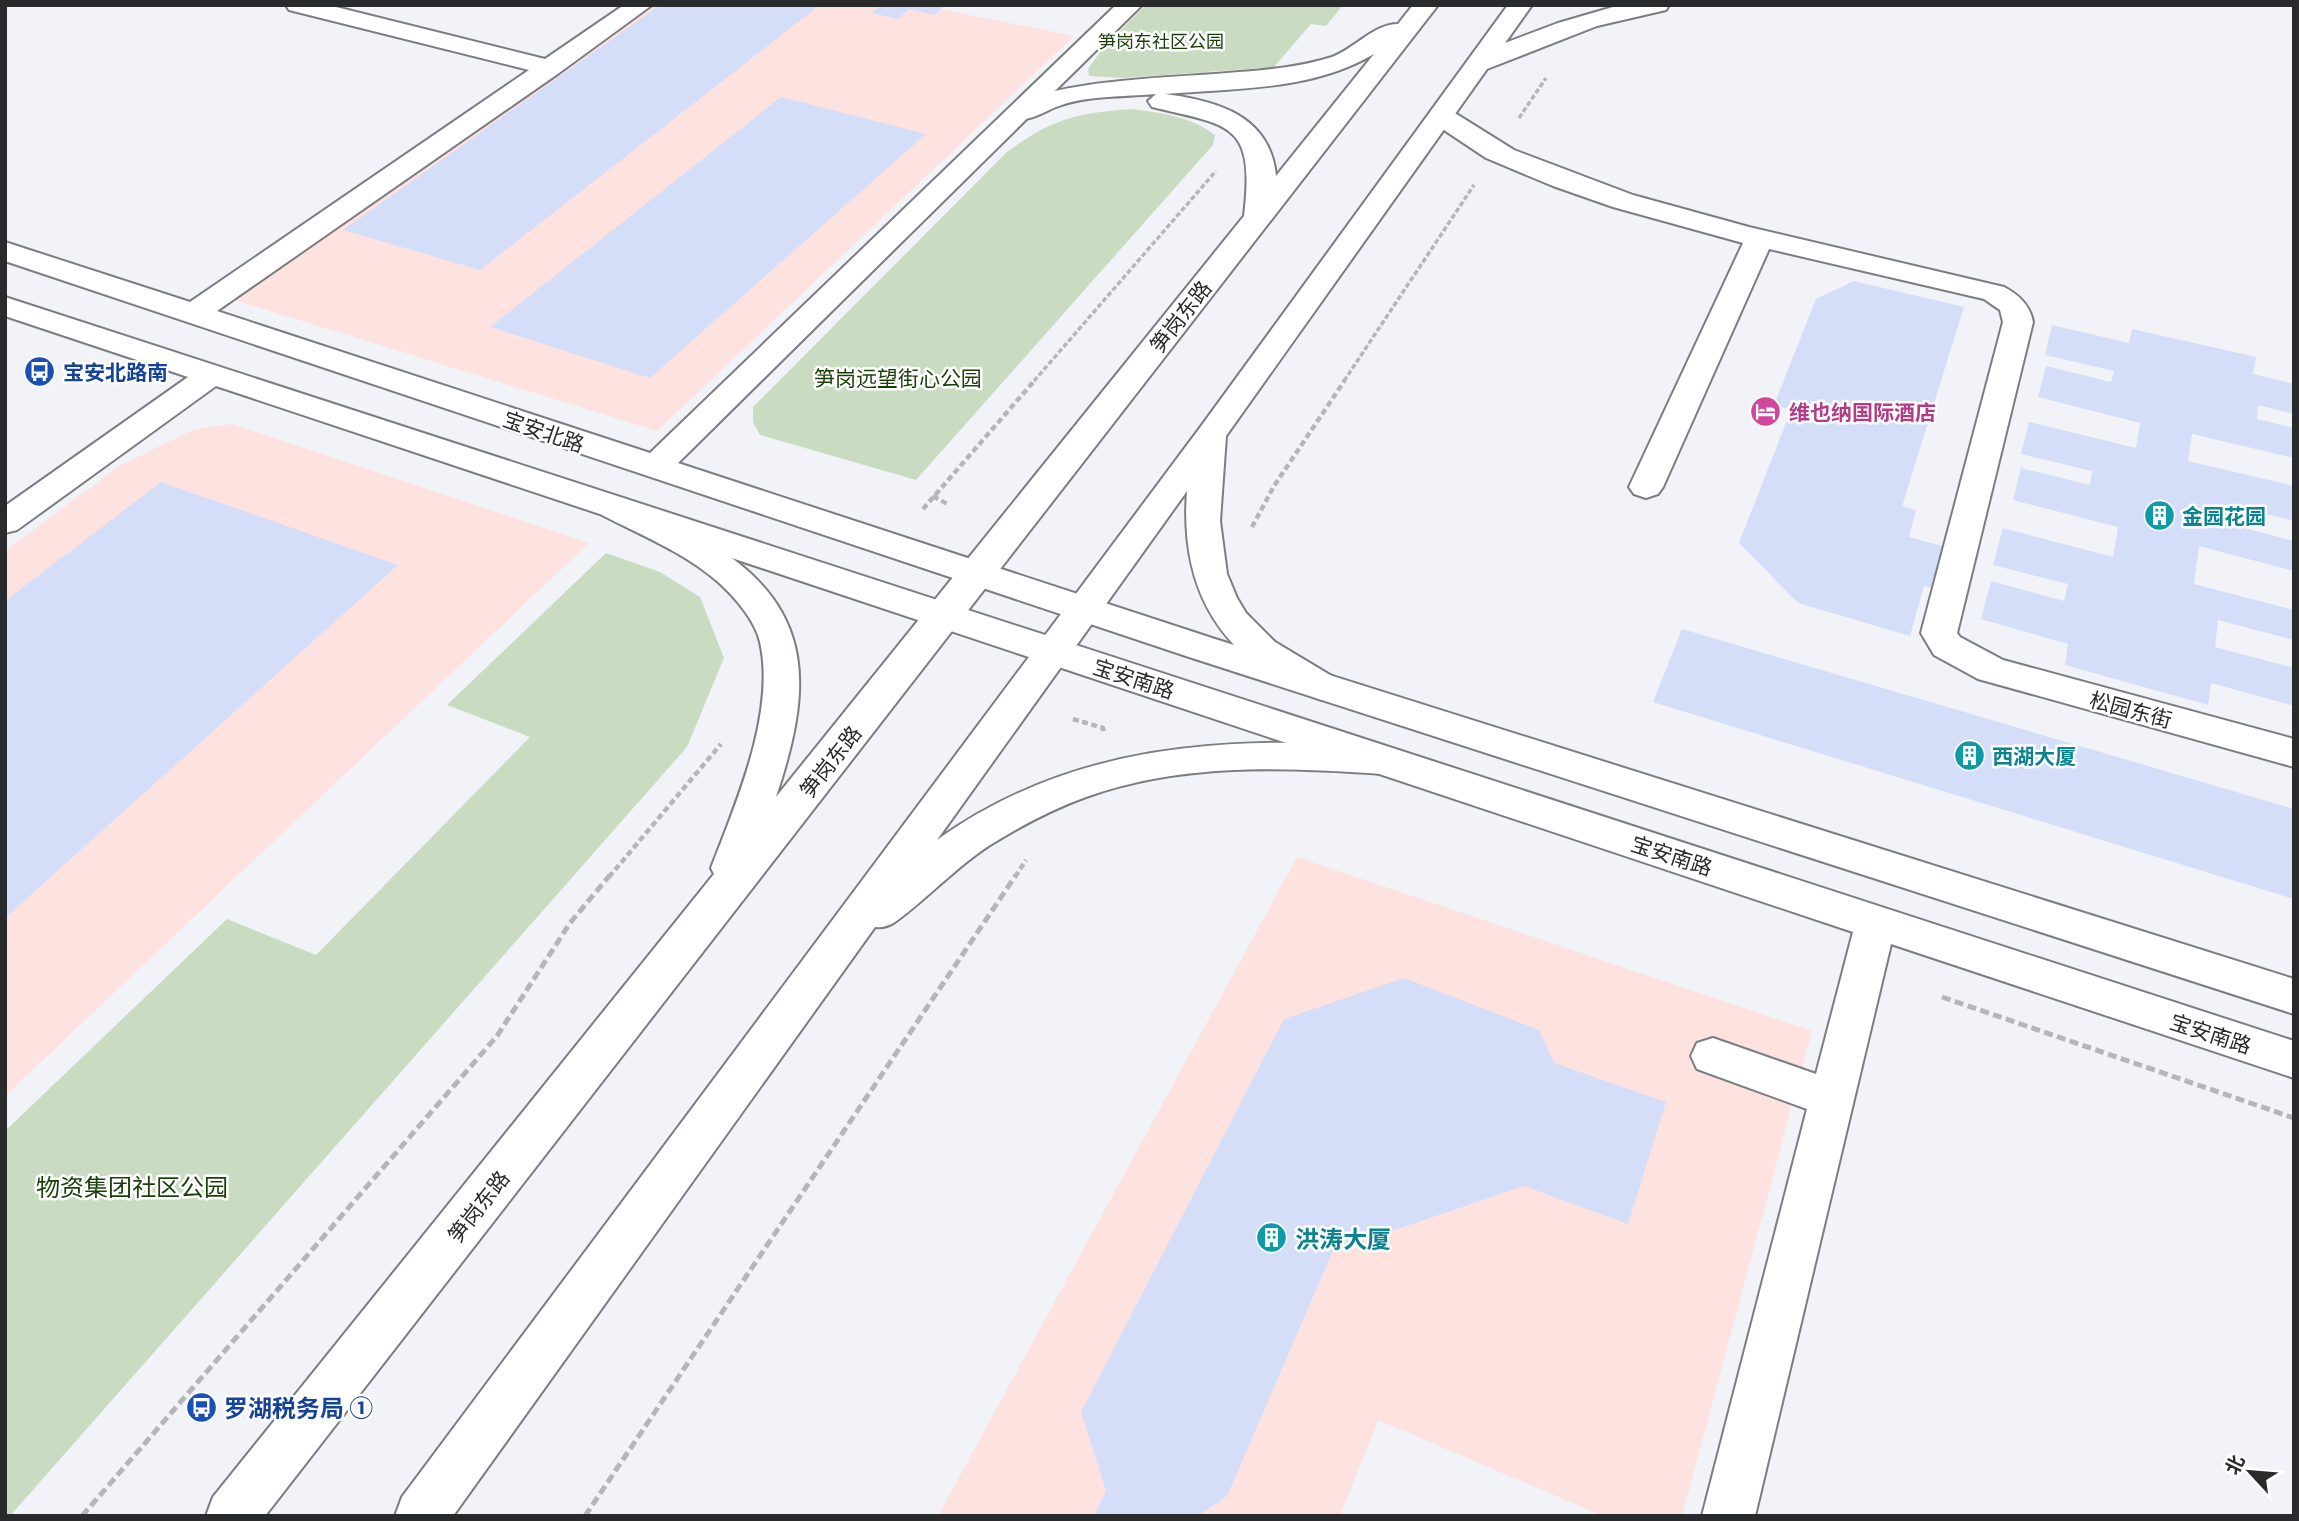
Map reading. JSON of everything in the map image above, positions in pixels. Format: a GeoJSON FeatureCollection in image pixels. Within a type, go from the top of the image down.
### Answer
{"type":"FeatureCollection","features":[{"type":"Feature","properties":{"kind":"street"},"geometry":{"type":"LineString","coordinates":[[298,5],[550,68]]}},
{"type":"Feature","properties":{"kind":"street"},"geometry":{"type":"LineString","coordinates":[[194,313],[640,5]]}},
{"type":"Feature","properties":{"kind":"street"},"geometry":{"type":"LineString","coordinates":[[654,468],[1130,5]]}},
{"type":"Feature","properties":{"kind":"street"},"geometry":{"type":"LineString","coordinates":[[421,1516],[1213,432],[1520,5]]}},
{"type":"Feature","properties":{"kind":"street"},"geometry":{"type":"LineString","coordinates":[[1478,64],[1530,41],[1602,16],[1657,5]]}},
{"type":"Feature","properties":{"kind":"street"},"geometry":{"type":"LineString","coordinates":[[1023,112],[1050,100],[1081,93],[1297,75],[1344,61],[1421,12]]}},
{"type":"Feature","properties":{"kind":"street","name":"笋岗东路"},"geometry":{"type":"LineString","coordinates":[[232,1516],[1421,12]]}},
{"type":"Feature","properties":{"kind":"street"},"geometry":{"type":"LineString","coordinates":[[1023,112],[1080,102],[1136,99],[1186,104],[1212,111],[1234,121],[1255,147],[1263,171],[1258,217]]}},
{"type":"Feature","properties":{"kind":"street"},"geometry":{"type":"LineString","coordinates":[[1441,116],[1502,155],[1592,190],[1704,225],[1760,237],[1646,487]]}},
{"type":"Feature","properties":{"kind":"street","name":"松园东街"},"geometry":{"type":"LineString","coordinates":[[1760,237],[1994,293],[2017,309],[2018,322],[1939,633],[1947,646],[1991,670],[2294,753]]}},
{"type":"Feature","properties":{"kind":"street","name":"宝安北路"},"geometry":{"type":"LineString","coordinates":[[5,251],[654,468],[1084,608]]}},
{"type":"Feature","properties":{"kind":"street"},"geometry":{"type":"LineString","coordinates":[[5,306],[1051,651]]}},
{"type":"Feature","properties":{"kind":"street"},"geometry":{"type":"LineString","coordinates":[[5,522],[213,374]]}},
{"type":"Feature","properties":{"kind":"street"},"geometry":{"type":"LineString","coordinates":[[1213,432],[1200,522],[1205,558],[1217,593],[1235,623],[1252,643],[1271,658],[1322,687]]}},
{"type":"Feature","properties":{"kind":"street"},"geometry":{"type":"LineString","coordinates":[[614,507],[685,543],[731,573],[754,601],[779,643],[783,674],[777,720],[759,791],[720,900]]}},
{"type":"Feature","properties":{"kind":"street"},"geometry":{"type":"LineString","coordinates":[[1084,608],[1322,687],[2294,997]]}},
{"type":"Feature","properties":{"kind":"street","name":"宝安南路"},"geometry":{"type":"LineString","coordinates":[[1051,651],[2294,1060]]}},
{"type":"Feature","properties":{"kind":"street"},"geometry":{"type":"LineString","coordinates":[[833,949],[971,837],[1037,800],[1070,786],[1139,767],[1226,755],[1302,754],[1382,760]]}},
{"type":"Feature","properties":{"kind":"street"},"geometry":{"type":"LineString","coordinates":[[1728,1516],[1876,922]]}},
{"type":"Feature","properties":{"kind":"street"},"geometry":{"type":"LineString","coordinates":[[1713,1056],[1830,1098]]}},
{"type":"Feature","properties":{"kind":"path"},"geometry":{"type":"LineString","coordinates":[[923,509],[1220,167]]}},
{"type":"Feature","properties":{"kind":"path"},"geometry":{"type":"LineString","coordinates":[[1250,531],[1275,486],[1476,181]]}},
{"type":"Feature","properties":{"kind":"path"},"geometry":{"type":"LineString","coordinates":[[933,496],[949,505]]}},
{"type":"Feature","properties":{"kind":"path"},"geometry":{"type":"LineString","coordinates":[[1073,719],[1103,728]]}},
{"type":"Feature","properties":{"kind":"path"},"geometry":{"type":"LineString","coordinates":[[82,1516],[497,1036],[570,923],[725,738]]}},
{"type":"Feature","properties":{"kind":"path"},"geometry":{"type":"LineString","coordinates":[[585,1516],[1026,859],[1036,850]]}},
{"type":"Feature","properties":{"kind":"path"},"geometry":{"type":"LineString","coordinates":[[1942,998],[2294,1118]]}},
{"type":"Feature","properties":{"kind":"shaded area"},"geometry":{"type":"Polygon","coordinates":[[[641,5],[921,5],[1074,36],[657,431],[228,298],[641,5]]]}},
{"type":"Feature","properties":{"kind":"shaded area"},"geometry":{"type":"Polygon","coordinates":[[[232,424],[589,543],[5,1096],[5,551],[119,466],[195,429],[232,424]]]}},
{"type":"Feature","properties":{"kind":"shaded area"},"geometry":{"type":"Polygon","coordinates":[[[1297,857],[1812,1031],[1682,1516],[1603,1516],[1378,1420],[1340,1516],[938,1516],[1297,857]]]}},
{"type":"Feature","properties":{"kind":"green space","name":"笋岗东社区公园"},"geometry":{"type":"Polygon","coordinates":[[[1146,5],[1343,5],[1326,26],[1311,24],[1274,67],[1123,78],[1089,76],[1088,69],[1103,48],[1146,5]]]}},
{"type":"Feature","properties":{"kind":"green space","name":"笋岗远望街心公园"},"geometry":{"type":"Polygon","coordinates":[[[1131,109],[1165,114],[1196,123],[1215,135],[1213,145],[916,480],[760,435],[753,422],[753,407],[1007,152],[1038,132],[1065,120],[1131,109]]]}},
{"type":"Feature","properties":{"kind":"green space","name":"物资集团社区公园"},"geometry":{"type":"Polygon","coordinates":[[[606,553],[660,572],[700,597],[724,658],[687,747],[10,1516],[5,1516],[5,1131],[227,919],[316,955],[530,737],[447,705],[606,553]]]}},
{"type":"Feature","properties":{"kind":"building"},"geometry":{"type":"Polygon","coordinates":[[[660,5],[820,5],[480,270],[343,230],[660,5]]]}},
{"type":"Feature","properties":{"kind":"building"},"geometry":{"type":"Polygon","coordinates":[[[881,5],[945,5],[934,15],[909,9],[898,19],[872,13],[881,5]]]}},
{"type":"Feature","properties":{"kind":"building"},"geometry":{"type":"Polygon","coordinates":[[[781,97],[926,134],[650,378],[490,327],[781,97]]]}},
{"type":"Feature","properties":{"kind":"building"},"geometry":{"type":"Polygon","coordinates":[[[1854,281],[1964,307],[1902,506],[1916,510],[1909,537],[1949,548],[1937,590],[1924,586],[1910,636],[1798,603],[1739,543],[1791,410],[1774,405],[1816,299],[1854,281]]]}},
{"type":"Feature","properties":{"kind":"building","name":"金园花园"},"geometry":{"type":"Polygon","coordinates":[[[2052,325],[2129,343],[2132,329],[2256,357],[2253,374],[2294,384],[2294,414],[2258,405],[2257,419],[2294,428],[2294,458],[2192,434],[2188,461],[2294,486],[2294,521],[2245,509],[2244,528],[2294,541],[2294,571],[2199,546],[2194,584],[2294,610],[2294,640],[2218,620],[2215,647],[2294,668],[2294,706],[2211,683],[2208,705],[2065,665],[2068,644],[1981,619],[1991,581],[2064,601],[2068,584],[1993,565],[2003,528],[2113,557],[2118,527],[2013,500],[2021,468],[2090,485],[2092,471],[2021,454],[2029,422],[2136,448],[2140,423],[2038,397],[2046,366],[2111,382],[2114,371],[2045,355],[2052,325]]]}},
{"type":"Feature","properties":{"kind":"building"},"geometry":{"type":"Polygon","coordinates":[[[161,482],[398,565],[5,918],[5,601],[161,482]]]}},
{"type":"Feature","properties":{"kind":"building","name":"西湖大厦"},"geometry":{"type":"Polygon","coordinates":[[[1682,629],[2294,809],[2294,899],[1653,702],[1682,629]]]}},
{"type":"Feature","properties":{"kind":"building","name":"洪涛大厦"},"geometry":{"type":"Polygon","coordinates":[[[1404,978],[1539,1030],[1554,1063],[1666,1102],[1628,1224],[1524,1186],[1333,1251],[1227,1496],[1198,1516],[1094,1516],[1106,1491],[1081,1412],[1284,1019],[1404,978]]]}},
{"type":"Feature","properties":{"kind":"place","name":"宝安北路南"},"geometry":{"type":"Point","coordinates":[40,371]}},
{"type":"Feature","properties":{"kind":"place","name":"维也纳国际酒店"},"geometry":{"type":"Point","coordinates":[1766,411]}},
{"type":"Feature","properties":{"kind":"place","name":"金园花园"},"geometry":{"type":"Point","coordinates":[2159,515]}},
{"type":"Feature","properties":{"kind":"place","name":"西湖大厦"},"geometry":{"type":"Point","coordinates":[1969,755]}},
{"type":"Feature","properties":{"kind":"place","name":"洪涛大厦"},"geometry":{"type":"Point","coordinates":[1272,1238]}},
{"type":"Feature","properties":{"kind":"place","name":"罗湖税务局 ①"},"geometry":{"type":"Point","coordinates":[201,1407]}}]}
